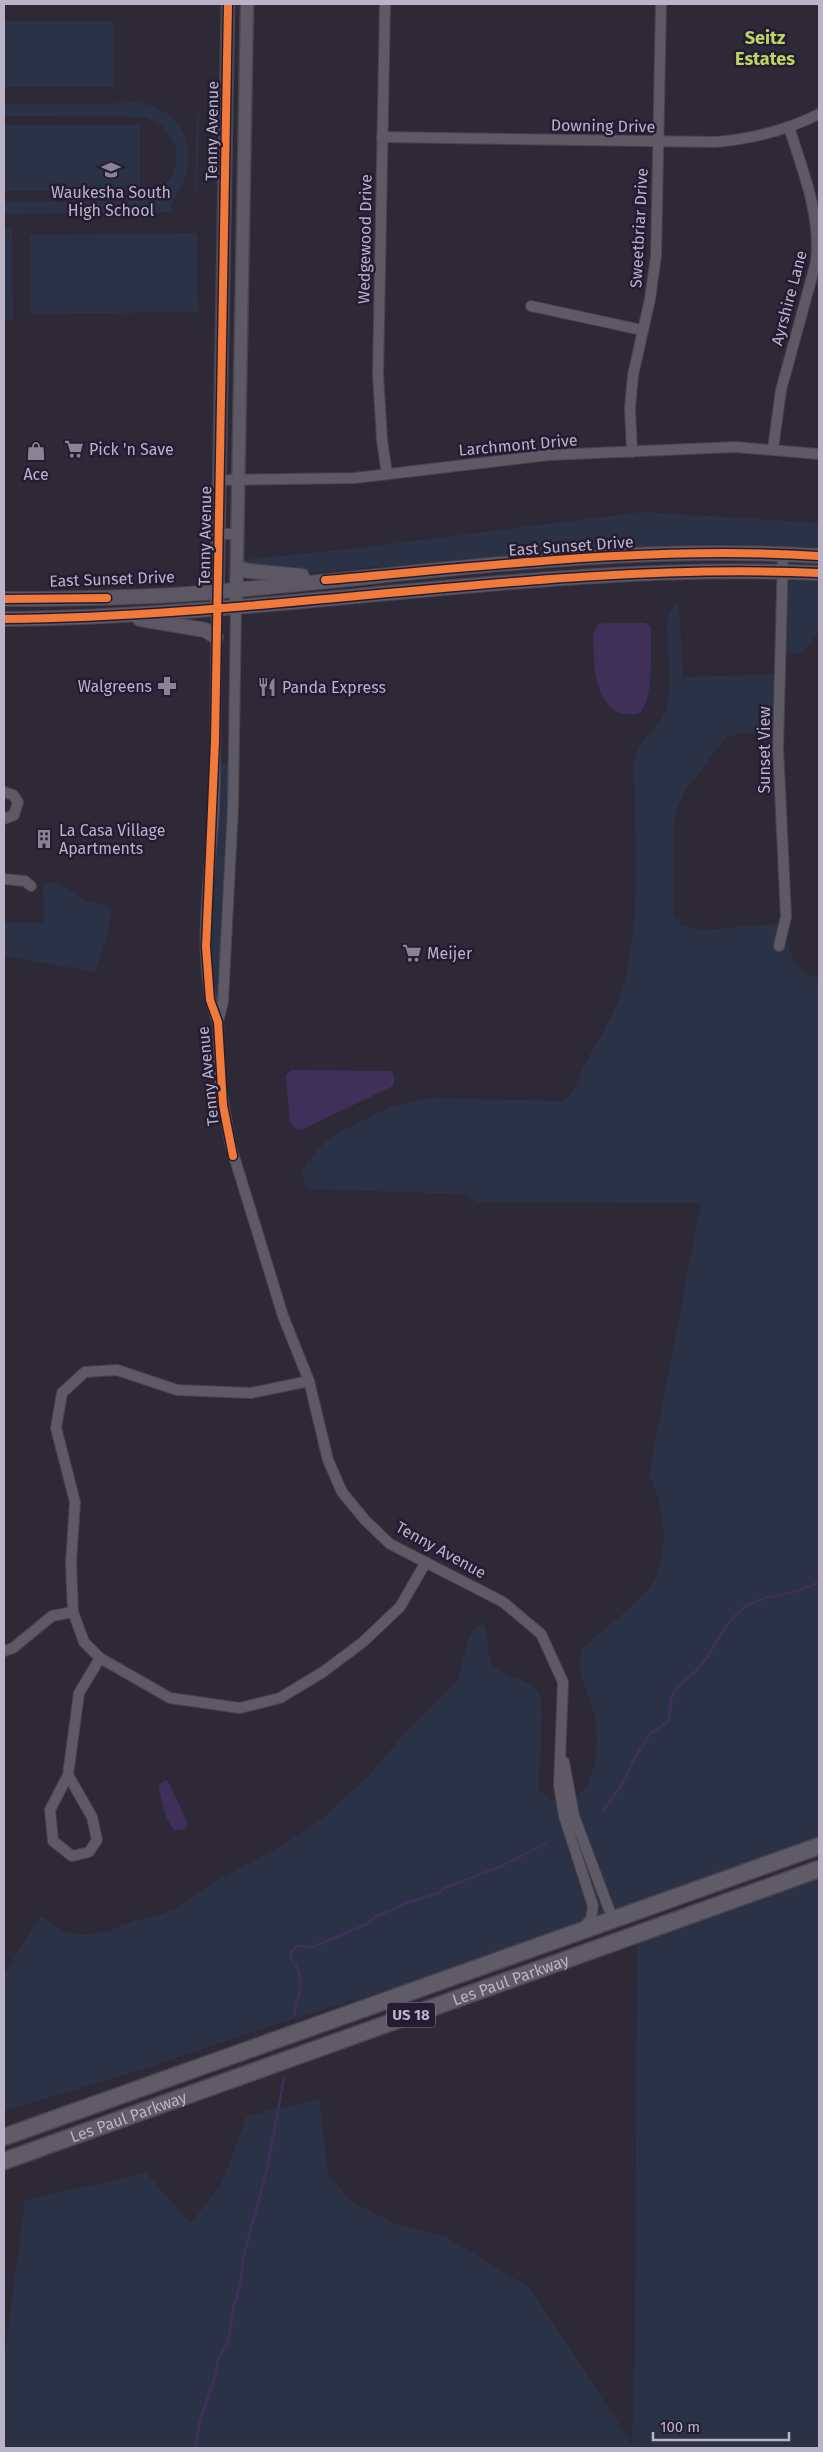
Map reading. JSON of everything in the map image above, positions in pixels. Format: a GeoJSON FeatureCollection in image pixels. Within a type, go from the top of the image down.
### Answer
{"type":"FeatureCollection","features":[{"type":"Feature","properties":{"kind":"main road","name":"East Sunset Drive"},"geometry":{"type":"LineString","coordinates":[[4,599],[107,598],[217,591],[556,560],[674,554],[783,554],[819,556]]}},
{"type":"Feature","properties":{"kind":"main road"},"geometry":{"type":"LineString","coordinates":[[238,568],[325,580]]}},
{"type":"Feature","properties":{"kind":"main road","name":"East Sunset Drive"},"geometry":{"type":"LineString","coordinates":[[4,619],[124,616],[236,608],[558,578],[783,571],[819,573]]}},
{"type":"Feature","properties":{"kind":"main road"},"geometry":{"type":"LineString","coordinates":[[124,616],[205,630],[216,637]]}},
{"type":"Feature","properties":{"kind":"main road","name":"Les Paul Parkway"},"geometry":{"type":"LineString","coordinates":[[4,2137],[819,1846]]}},
{"type":"Feature","properties":{"kind":"main road","name":"Les Paul Parkway"},"geometry":{"type":"LineString","coordinates":[[4,2162],[819,1869]]}},
{"type":"Feature","properties":{"kind":"main road"},"geometry":{"type":"LineString","coordinates":[[431,2008],[484,1981],[610,1934],[614,1928],[614,1920]]}},
{"type":"Feature","properties":{"kind":"street","name":"Tenny Avenue"},"geometry":{"type":"LineString","coordinates":[[228,4],[215,763],[207,974],[210,1000],[218,1022],[223,1106],[233,1156],[283,1316],[309,1381],[328,1460],[342,1492],[365,1520],[390,1544],[503,1602],[541,1634],[562,1682],[559,1785],[564,1816],[593,1906],[591,1919],[580,1932]]}},
{"type":"Feature","properties":{"kind":"street","name":"Tenny Avenue"},"geometry":{"type":"LineString","coordinates":[[218,1022],[223,1002],[234,763],[247,4]]}},
{"type":"Feature","properties":{"kind":"street","name":"Wedgewood Drive"},"geometry":{"type":"LineString","coordinates":[[385,4],[378,394],[387,474]]}},
{"type":"Feature","properties":{"kind":"street","name":"Sweetbriar Drive"},"geometry":{"type":"LineString","coordinates":[[632,452],[631,392],[642,330],[650,299],[656,256],[661,4]]}},
{"type":"Feature","properties":{"kind":"street","name":"Downing Drive"},"geometry":{"type":"LineString","coordinates":[[382,137],[658,142],[731,141],[789,127],[819,114]]}},
{"type":"Feature","properties":{"kind":"street","name":"Ayrshire Lane"},"geometry":{"type":"LineString","coordinates":[[774,449],[781,390],[816,262],[818,243],[812,200],[789,127]]}},
{"type":"Feature","properties":{"kind":"street"},"geometry":{"type":"LineString","coordinates":[[532,306],[642,330]]}},
{"type":"Feature","properties":{"kind":"street","name":"Larchmont Drive"},"geometry":{"type":"LineString","coordinates":[[220,480],[323,480],[549,455],[735,447],[819,454]]}},
{"type":"Feature","properties":{"kind":"street"},"geometry":{"type":"LineString","coordinates":[[218,534],[238,534]]}},
{"type":"Feature","properties":{"kind":"street","name":"Sunset View"},"geometry":{"type":"LineString","coordinates":[[778,946],[786,917],[778,747],[783,554]]}},
{"type":"Feature","properties":{"kind":"street"},"geometry":{"type":"LineString","coordinates":[[556,560],[558,578]]}},
{"type":"Feature","properties":{"kind":"street"},"geometry":{"type":"LineString","coordinates":[[215,763],[234,763]]}},
{"type":"Feature","properties":{"kind":"street"},"geometry":{"type":"LineString","coordinates":[[4,792],[13,795],[18,802],[14,815],[4,819]]}},
{"type":"Feature","properties":{"kind":"street"},"geometry":{"type":"LineString","coordinates":[[4,879],[25,881],[31,886]]}},
{"type":"Feature","properties":{"kind":"street"},"geometry":{"type":"LineString","coordinates":[[209,886],[228,887]]}},
{"type":"Feature","properties":{"kind":"street"},"geometry":{"type":"LineString","coordinates":[[309,1381],[251,1393],[176,1390],[117,1370],[85,1372],[62,1393],[56,1428],[75,1502],[71,1563],[73,1612],[84,1642],[100,1658],[170,1698],[240,1708],[280,1698],[323,1672],[363,1642],[400,1606],[426,1562]]}},
{"type":"Feature","properties":{"kind":"street"},"geometry":{"type":"LineString","coordinates":[[4,1651],[13,1648],[52,1616],[73,1612]]}},
{"type":"Feature","properties":{"kind":"street"},"geometry":{"type":"LineString","coordinates":[[68,1775],[92,1817],[97,1840],[89,1852],[72,1856],[53,1842],[50,1810],[68,1775],[79,1694],[100,1658]]}},
{"type":"Feature","properties":{"kind":"street","name":"Tenny Avenue"},"geometry":{"type":"LineString","coordinates":[[561,1746],[574,1816],[614,1920]]}},
{"type":"Feature","properties":{"kind":"shaded area"},"geometry":{"type":"Polygon","coordinates":[[[4,21],[113,21],[113,87],[4,87],[4,21]]]}},
{"type":"Feature","properties":{"kind":"shaded area"},"geometry":{"type":"Polygon","coordinates":[[[142,103],[167,113],[176,122],[187,143],[188,169],[182,187],[172,202],[171,212],[4,214],[4,202],[140,201],[159,191],[167,183],[176,164],[176,153],[174,142],[166,129],[145,117],[4,116],[4,104],[142,103]]]}},
{"type":"Feature","properties":{"kind":"shaded area"},"geometry":{"type":"Polygon","coordinates":[[[197,114],[199,114],[197,189],[195,189],[197,114]]]}},
{"type":"Feature","properties":{"kind":"shaded area"},"geometry":{"type":"Polygon","coordinates":[[[4,125],[140,125],[140,191],[4,191],[4,125]]]}},
{"type":"Feature","properties":{"kind":"shaded area"},"geometry":{"type":"Polygon","coordinates":[[[4,228],[12,228],[13,320],[4,320],[4,228]]]}},
{"type":"Feature","properties":{"kind":"shaded area"},"geometry":{"type":"Polygon","coordinates":[[[197,233],[198,312],[30,314],[30,235],[197,233]]]}},
{"type":"Feature","properties":{"kind":"shaded area"},"geometry":{"type":"Polygon","coordinates":[[[642,512],[819,523],[819,548],[719,544],[602,548],[316,572],[286,572],[245,564],[243,560],[349,549],[642,512]]]}},
{"type":"Feature","properties":{"kind":"shaded area"},"geometry":{"type":"Polygon","coordinates":[[[799,578],[819,580],[819,630],[803,651],[796,654],[787,653],[782,649],[789,580],[799,578]]]}},
{"type":"Feature","properties":{"kind":"shaded area"},"geometry":{"type":"Polygon","coordinates":[[[675,604],[679,605],[683,677],[777,674],[775,734],[742,733],[726,737],[686,790],[678,806],[673,827],[673,916],[682,925],[700,930],[781,924],[797,964],[810,975],[819,979],[819,1843],[546,1942],[276,2024],[134,2072],[4,2111],[4,1975],[38,1918],[43,1917],[67,1933],[80,1935],[106,1932],[136,1920],[154,1917],[175,1909],[222,1878],[288,1842],[317,1823],[368,1776],[411,1726],[458,1680],[468,1638],[476,1626],[484,1624],[489,1654],[496,1668],[501,1672],[525,1681],[539,1693],[542,1724],[539,1790],[549,1800],[568,1799],[579,1794],[589,1781],[595,1762],[597,1733],[592,1706],[580,1670],[581,1650],[644,1594],[653,1581],[659,1566],[663,1551],[663,1519],[649,1475],[701,1203],[478,1202],[461,1194],[311,1189],[306,1187],[302,1173],[308,1161],[326,1141],[339,1132],[395,1105],[433,1098],[560,1101],[572,1092],[611,1017],[624,983],[630,956],[636,873],[634,762],[644,739],[658,724],[666,710],[669,692],[667,625],[668,614],[675,604]]]}},
{"type":"Feature","properties":{"kind":"shaded area"},"geometry":{"type":"Polygon","coordinates":[[[645,623],[650,626],[651,663],[649,688],[647,699],[638,714],[626,714],[616,711],[608,705],[598,687],[594,665],[594,634],[599,624],[645,623]]]}},
{"type":"Feature","properties":{"kind":"shaded area"},"geometry":{"type":"Polygon","coordinates":[[[215,763],[234,763],[218,1022],[207,974],[215,763]]]}},
{"type":"Feature","properties":{"kind":"shaded area"},"geometry":{"type":"Polygon","coordinates":[[[53,882],[84,900],[109,908],[110,922],[108,931],[94,972],[4,956],[4,923],[44,923],[43,886],[53,882]]]}},
{"type":"Feature","properties":{"kind":"shaded area"},"geometry":{"type":"Polygon","coordinates":[[[291,1070],[390,1071],[395,1080],[393,1086],[301,1130],[296,1129],[290,1122],[286,1075],[291,1070]]]}},
{"type":"Feature","properties":{"kind":"shaded area"},"geometry":{"type":"Polygon","coordinates":[[[166,1780],[188,1824],[184,1830],[174,1830],[166,1814],[159,1784],[166,1780]]]}},
{"type":"Feature","properties":{"kind":"shaded area"},"geometry":{"type":"Polygon","coordinates":[[[819,1876],[819,2448],[4,2448],[4,2361],[25,2200],[146,2173],[191,2223],[221,2185],[247,2116],[319,2099],[328,2174],[351,2201],[394,2223],[446,2237],[530,2288],[632,2444],[635,2335],[637,1944],[819,1876]]]}},
{"type":"Feature","properties":{"kind":"waterway"},"geometry":{"type":"LineString","coordinates":[[604,1810],[627,1777],[631,1764],[650,1734],[669,1721],[673,1694],[702,1664],[730,1621],[745,1607],[754,1602],[803,1589],[819,1581]]}},
{"type":"Feature","properties":{"kind":"waterway"},"geometry":{"type":"LineString","coordinates":[[294,2015],[300,1979],[299,1972],[291,1958],[291,1952],[297,1946],[313,1947],[367,1924],[375,1917],[404,1904],[439,1893],[444,1888],[502,1866],[546,1843]]}},
{"type":"Feature","properties":{"kind":"waterway"},"geometry":{"type":"LineString","coordinates":[[195,2448],[199,2424],[213,2383],[219,2357],[228,2343],[234,2305],[241,2282],[243,2258],[267,2169],[284,2078]]}},
{"type":"Feature","properties":{"kind":"cycle path"},"geometry":{"type":"LineString","coordinates":[[228,4],[215,741],[206,947],[210,1000],[218,1022],[223,1105],[233,1156]]}},
{"type":"Feature","properties":{"kind":"cycle path"},"geometry":{"type":"LineString","coordinates":[[325,580],[510,563],[634,555],[757,553],[819,556]]}},
{"type":"Feature","properties":{"kind":"cycle path"},"geometry":{"type":"LineString","coordinates":[[4,619],[106,616],[208,609],[513,582],[615,575],[717,571],[819,573]]}},
{"type":"Feature","properties":{"kind":"cycle path"},"geometry":{"type":"LineString","coordinates":[[4,599],[107,598]]}},
{"type":"Feature","properties":{"kind":"place","name":"Waukesha South High School"},"geometry":{"type":"Point","coordinates":[111,170]}},
{"type":"Feature","properties":{"kind":"place","name":"Pick 'n Save"},"geometry":{"type":"Point","coordinates":[74,449]}},
{"type":"Feature","properties":{"kind":"place","name":"Ace"},"geometry":{"type":"Point","coordinates":[36,451]}},
{"type":"Feature","properties":{"kind":"place","name":"Walgreens"},"geometry":{"type":"Point","coordinates":[167,686]}},
{"type":"Feature","properties":{"kind":"place","name":"Panda Express"},"geometry":{"type":"Point","coordinates":[267,687]}},
{"type":"Feature","properties":{"kind":"place","name":"La Casa Village Apartments"},"geometry":{"type":"Point","coordinates":[44,839]}},
{"type":"Feature","properties":{"kind":"place","name":"Meijer"},"geometry":{"type":"Point","coordinates":[412,953]}},
{"type":"Feature","properties":{"kind":"district","name":"Seitz Estates"},"geometry":{"type":"Point","coordinates":[765,48]}}]}
